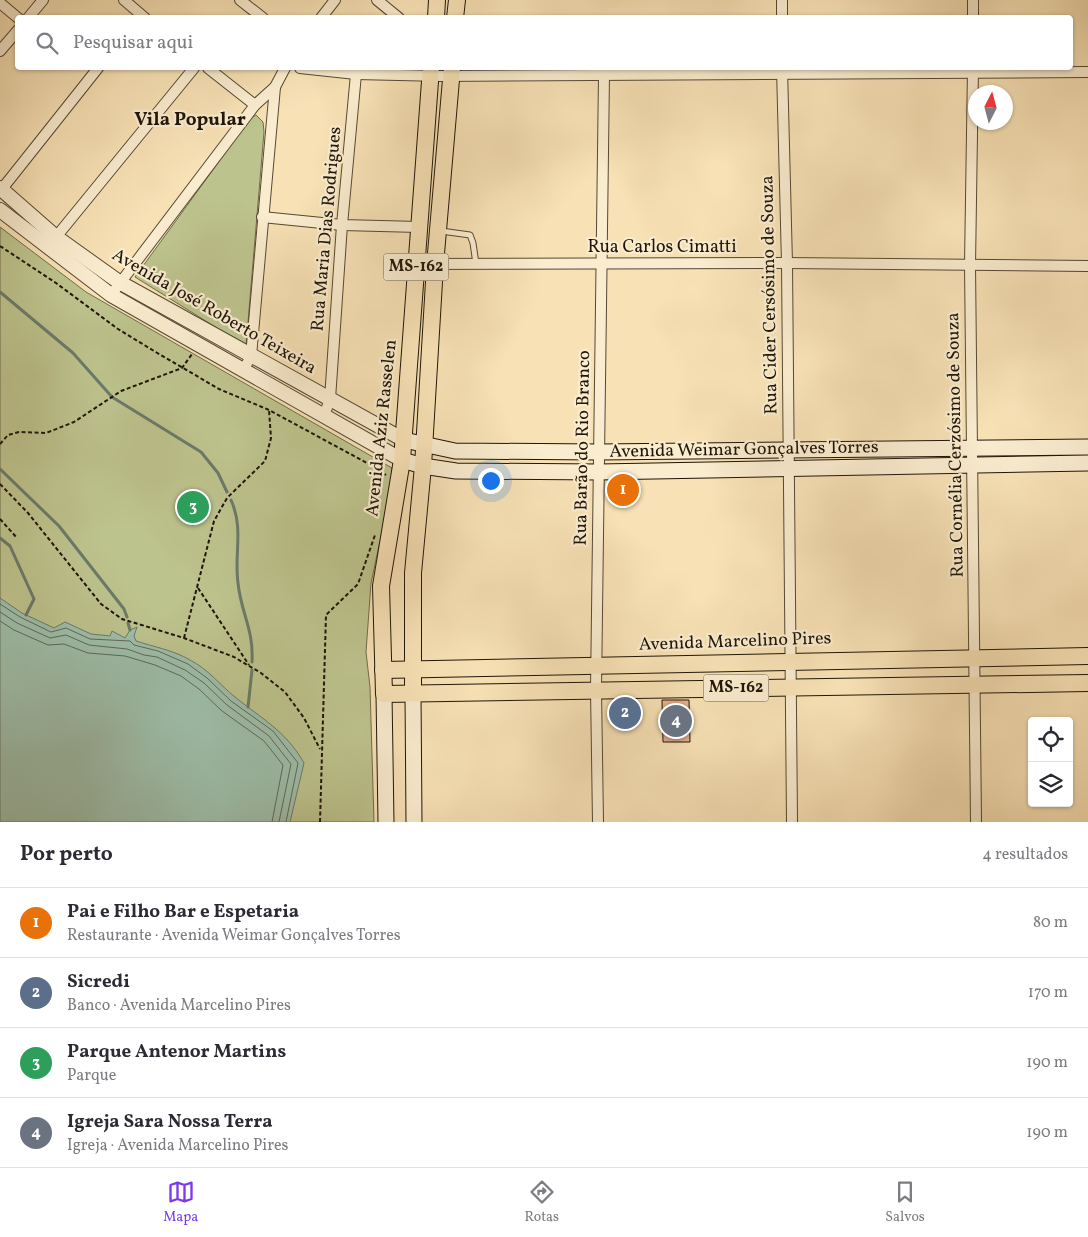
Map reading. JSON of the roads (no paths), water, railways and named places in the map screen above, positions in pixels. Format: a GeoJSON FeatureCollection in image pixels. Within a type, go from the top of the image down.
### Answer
{"type":"FeatureCollection","features":[{"type":"Feature","properties":{"kind":"main road"},"geometry":{"type":"LineString","coordinates":[[436,15],[437,0]]}},
{"type":"Feature","properties":{"kind":"main road"},"geometry":{"type":"LineString","coordinates":[[456,15],[457,0]]}},
{"type":"Feature","properties":{"kind":"main road","name":"Avenida Aziz Rasselen"},"geometry":{"type":"LineString","coordinates":[[386,822],[381,586],[402,460],[419,227],[441,72]]}},
{"type":"Feature","properties":{"kind":"main road","name":"MS-162"},"geometry":{"type":"LineString","coordinates":[[413,693],[412,573],[423,466],[438,231],[441,72]]}},
{"type":"Feature","properties":{"kind":"main road","name":"Avenida José Roberto Teixeira"},"geometry":{"type":"LineString","coordinates":[[404,440],[424,446]]}},
{"type":"Feature","properties":{"kind":"main road","name":"Avenida Weimar Gonçalves Torres"},"geometry":{"type":"LineString","coordinates":[[424,446],[455,452],[1088,447]]}},
{"type":"Feature","properties":{"kind":"main road","name":"Avenida Weimar Gonçalves Torres"},"geometry":{"type":"LineString","coordinates":[[402,460],[423,466],[456,471],[599,472],[789,467],[1088,463]]}},
{"type":"Feature","properties":{"kind":"main road","name":"Avenida Marcelino Pires"},"geometry":{"type":"LineString","coordinates":[[383,670],[791,660],[1088,656]]}},
{"type":"Feature","properties":{"kind":"main road","name":"MS-162"},"geometry":{"type":"LineString","coordinates":[[384,694],[596,689],[1088,684]]}},
{"type":"Feature","properties":{"kind":"main road"},"geometry":{"type":"LineString","coordinates":[[413,693],[414,822]]}},
{"type":"Feature","properties":{"kind":"street"},"geometry":{"type":"LineString","coordinates":[[30,15],[43,0]]}},
{"type":"Feature","properties":{"kind":"street"},"geometry":{"type":"LineString","coordinates":[[124,0],[141,15]]}},
{"type":"Feature","properties":{"kind":"street"},"geometry":{"type":"LineString","coordinates":[[240,0],[259,15]]}},
{"type":"Feature","properties":{"kind":"street"},"geometry":{"type":"LineString","coordinates":[[324,15],[335,0]]}},
{"type":"Feature","properties":{"kind":"street"},"geometry":{"type":"LineString","coordinates":[[377,0],[395,15]]}},
{"type":"Feature","properties":{"kind":"street"},"geometry":{"type":"LineString","coordinates":[[782,0],[782,15]]}},
{"type":"Feature","properties":{"kind":"street"},"geometry":{"type":"LineString","coordinates":[[973,0],[973,15]]}},
{"type":"Feature","properties":{"kind":"street"},"geometry":{"type":"LineString","coordinates":[[0,3],[15,16]]}},
{"type":"Feature","properties":{"kind":"street"},"geometry":{"type":"LineString","coordinates":[[0,52],[15,34]]}},
{"type":"Feature","properties":{"kind":"street"},"geometry":{"type":"LineString","coordinates":[[1,189],[96,70]]}},
{"type":"Feature","properties":{"kind":"street"},"geometry":{"type":"LineString","coordinates":[[56,237],[192,70]]}},
{"type":"Feature","properties":{"kind":"street"},"geometry":{"type":"LineString","coordinates":[[211,70],[255,105]]}},
{"type":"Feature","properties":{"kind":"street"},"geometry":{"type":"LineString","coordinates":[[111,295],[255,105],[275,88],[285,70]]}},
{"type":"Feature","properties":{"kind":"street"},"geometry":{"type":"LineString","coordinates":[[319,70],[356,74],[441,72],[604,75],[782,71],[973,70],[1088,72]]}},
{"type":"Feature","properties":{"kind":"street","name":"Rua Cornélia Cerzósimo de Souza"},"geometry":{"type":"LineString","coordinates":[[973,70],[970,265],[971,449],[976,657],[976,822]]}},
{"type":"Feature","properties":{"kind":"street","name":"Rua Cider Cersósimo de Souza"},"geometry":{"type":"LineString","coordinates":[[782,71],[787,263],[792,822]]}},
{"type":"Feature","properties":{"kind":"street","name":"Rua Maria Dias Rodrigues"},"geometry":{"type":"LineString","coordinates":[[324,416],[330,398],[342,224],[356,74]]}},
{"type":"Feature","properties":{"kind":"street","name":"Rua Barão do Rio Branco"},"geometry":{"type":"LineString","coordinates":[[598,822],[596,666],[604,75]]}},
{"type":"Feature","properties":{"kind":"street"},"geometry":{"type":"LineString","coordinates":[[244,369],[251,356],[275,88]]}},
{"type":"Feature","properties":{"kind":"street","name":"Avenida José Roberto Teixeira"},"geometry":{"type":"LineString","coordinates":[[1,189],[56,237],[119,282],[404,440]]}},
{"type":"Feature","properties":{"kind":"street","name":"Avenida José Roberto Teixeira"},"geometry":{"type":"LineString","coordinates":[[0,210],[111,295],[402,460]]}},
{"type":"Feature","properties":{"kind":"street"},"geometry":{"type":"LineString","coordinates":[[262,217],[342,224],[419,227]]}},
{"type":"Feature","properties":{"kind":"street","name":"Rua Carlos Cimatti"},"geometry":{"type":"LineString","coordinates":[[416,264],[787,263],[1088,266]]}},
{"type":"Feature","properties":{"kind":"lane"},"geometry":{"type":"LineString","coordinates":[[438,231],[470,235],[474,243],[476,264]]}},
{"type":"Feature","properties":{"kind":"water"},"geometry":{"type":"Polygon","coordinates":[[[0,598],[22,613],[54,628],[65,622],[91,634],[110,636],[112,631],[125,638],[130,630],[137,627],[134,636],[136,641],[177,654],[203,668],[281,734],[304,763],[290,822],[0,822],[0,598]]]}},
{"type":"Feature","properties":{"kind":"waterway"},"geometry":{"type":"LineString","coordinates":[[0,292],[73,353],[112,397],[201,452],[218,473],[227,492]]}},
{"type":"Feature","properties":{"kind":"waterway"},"geometry":{"type":"LineString","coordinates":[[0,469],[59,526],[124,609],[127,617]]}},
{"type":"Feature","properties":{"kind":"waterway"},"geometry":{"type":"LineString","coordinates":[[231,500],[238,531],[238,583],[251,640],[252,662]]}},
{"type":"Feature","properties":{"kind":"waterway"},"geometry":{"type":"LineString","coordinates":[[0,538],[10,546],[34,599],[26,615]]}},
{"type":"Feature","properties":{"kind":"waterway"},"geometry":{"type":"LineString","coordinates":[[128,623],[130,630]]}},
{"type":"Feature","properties":{"kind":"waterway"},"geometry":{"type":"LineString","coordinates":[[248,707],[252,670]]}},
{"type":"Feature","properties":{"kind":"place","name":"Pai e Filho Bar e Espetaria"},"geometry":{"type":"Point","coordinates":[623,490]}},
{"type":"Feature","properties":{"kind":"place","name":"Parque Antenor Martins"},"geometry":{"type":"Point","coordinates":[193,507]}},
{"type":"Feature","properties":{"kind":"place","name":"Sicredi"},"geometry":{"type":"Point","coordinates":[625,713]}},
{"type":"Feature","properties":{"kind":"place","name":"Igreja Sara Nossa Terra"},"geometry":{"type":"Point","coordinates":[676,721]}},
{"type":"Feature","properties":{"kind":"district","name":"Vila Popular"},"geometry":{"type":"Point","coordinates":[190,120]}}]}
